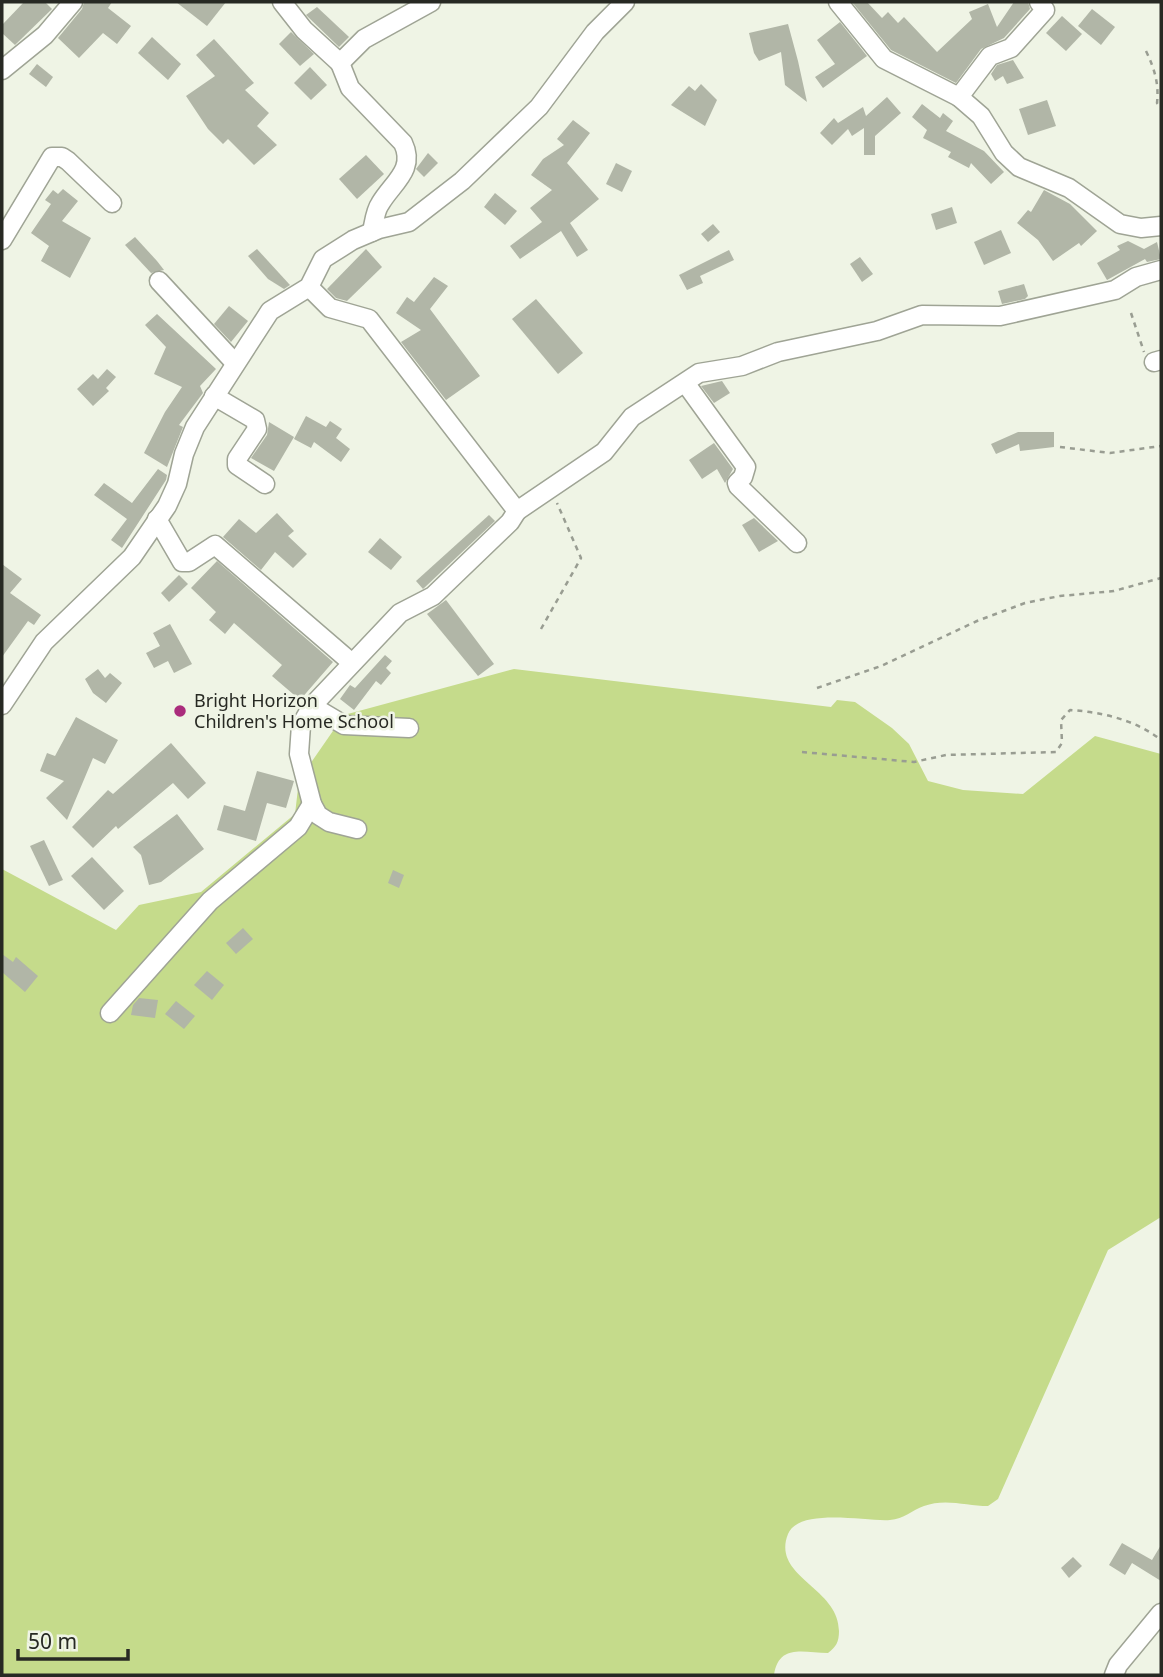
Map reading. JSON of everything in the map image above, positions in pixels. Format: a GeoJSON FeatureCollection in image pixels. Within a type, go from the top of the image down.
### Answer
{"type":"FeatureCollection","features":[{"type":"Feature","properties":{"kind":"street"},"geometry":{"type":"LineString","coordinates":[[2,71],[45,35],[73,2]]}},
{"type":"Feature","properties":{"kind":"street"},"geometry":{"type":"LineString","coordinates":[[282,2],[304,30],[340,63],[350,88],[402,143],[407,152],[407,167],[379,205],[376,230]]}},
{"type":"Feature","properties":{"kind":"street"},"geometry":{"type":"LineString","coordinates":[[340,63],[364,39],[431,2]]}},
{"type":"Feature","properties":{"kind":"street"},"geometry":{"type":"LineString","coordinates":[[2,705],[44,642],[132,557],[177,484],[184,454],[195,426],[270,311],[309,287],[323,259],[376,230],[409,222],[462,181],[539,107],[595,32],[625,2]]}},
{"type":"Feature","properties":{"kind":"street"},"geometry":{"type":"LineString","coordinates":[[838,2],[884,59],[958,97],[981,116],[1004,153],[1019,167],[1069,188],[1119,224],[1141,228],[1161,226]]}},
{"type":"Feature","properties":{"kind":"street"},"geometry":{"type":"LineString","coordinates":[[958,97],[990,55],[1010,48],[1045,10],[1039,2]]}},
{"type":"Feature","properties":{"kind":"street"},"geometry":{"type":"LineString","coordinates":[[2,240],[52,157],[62,157],[68,161],[112,203]]}},
{"type":"Feature","properties":{"kind":"street"},"geometry":{"type":"LineString","coordinates":[[357,829],[329,822],[318,815],[312,804],[298,740],[312,706],[405,609],[433,596],[510,522],[517,511],[551,491],[604,452],[632,417],[699,373],[742,366],[779,352],[877,331],[922,315],[1000,316],[1115,290],[1136,277],[1161,270]]}},
{"type":"Feature","properties":{"kind":"street"},"geometry":{"type":"LineString","coordinates":[[159,281],[235,363]]}},
{"type":"Feature","properties":{"kind":"street"},"geometry":{"type":"LineString","coordinates":[[309,287],[330,308],[369,319],[517,511]]}},
{"type":"Feature","properties":{"kind":"street"},"geometry":{"type":"LineString","coordinates":[[686,384],[746,467],[738,486],[797,543]]}},
{"type":"Feature","properties":{"kind":"street"},"geometry":{"type":"LineString","coordinates":[[214,396],[256,420],[257,429],[237,459],[237,465],[265,484]]}},
{"type":"Feature","properties":{"kind":"street"},"geometry":{"type":"LineString","coordinates":[[157,519],[182,562],[189,562],[215,545],[352,663]]}},
{"type":"Feature","properties":{"kind":"street"},"geometry":{"type":"LineString","coordinates":[[312,706],[344,725],[409,728]]}},
{"type":"Feature","properties":{"kind":"street"},"geometry":{"type":"LineString","coordinates":[[110,1013],[211,901],[298,827],[312,804]]}},
{"type":"Feature","properties":{"kind":"street"},"geometry":{"type":"LineString","coordinates":[[1114,1675],[1118,1665],[1161,1613]]}},
{"type":"Feature","properties":{"kind":"path"},"geometry":{"type":"LineString","coordinates":[[1146,51],[1157,77],[1160,93],[1157,103],[1161,108]]}},
{"type":"Feature","properties":{"kind":"path"},"geometry":{"type":"LineString","coordinates":[[1131,313],[1140,346],[1150,364],[1158,361]]}},
{"type":"Feature","properties":{"kind":"path"},"geometry":{"type":"LineString","coordinates":[[1060,447],[1110,453],[1161,446]]}},
{"type":"Feature","properties":{"kind":"path"},"geometry":{"type":"LineString","coordinates":[[541,629],[581,558],[551,491]]}},
{"type":"Feature","properties":{"kind":"path"},"geometry":{"type":"LineString","coordinates":[[817,688],[881,666],[977,621],[1025,603],[1060,596],[1114,592],[1161,579]]}},
{"type":"Feature","properties":{"kind":"path"},"geometry":{"type":"LineString","coordinates":[[802,752],[914,762],[946,755],[1056,752],[1062,743],[1061,720],[1070,710],[1116,718],[1146,728],[1161,740]]}},
{"type":"Feature","properties":{"kind":"green space"},"geometry":{"type":"Polygon","coordinates":[[[514,669],[831,707],[837,700],[855,702],[892,728],[909,744],[928,781],[963,790],[1023,794],[1095,736],[1161,754],[1161,1217],[1108,1250],[998,1499],[988,1506],[948,1502],[932,1504],[890,1520],[819,1518],[795,1526],[788,1534],[785,1549],[789,1561],[829,1603],[836,1616],[839,1631],[835,1646],[828,1653],[787,1654],[781,1658],[774,1675],[2,1675],[2,869],[116,930],[139,905],[201,892],[295,814],[299,780],[344,715],[514,669]]]}},
{"type":"Feature","properties":{"kind":"building"},"geometry":{"type":"Polygon","coordinates":[[[24,2],[45,2],[52,9],[15,45],[2,33],[2,25],[24,2]]]}},
{"type":"Feature","properties":{"kind":"building"},"geometry":{"type":"Polygon","coordinates":[[[84,2],[112,2],[108,8],[131,26],[117,44],[103,33],[79,58],[58,38],[82,9],[84,2]]]}},
{"type":"Feature","properties":{"kind":"building"},"geometry":{"type":"Polygon","coordinates":[[[176,2],[226,2],[207,26],[176,2]]]}},
{"type":"Feature","properties":{"kind":"building"},"geometry":{"type":"Polygon","coordinates":[[[852,2],[867,2],[882,18],[888,12],[898,23],[904,17],[937,52],[972,19],[969,12],[988,4],[997,27],[1014,2],[1028,2],[1030,9],[1004,38],[981,49],[956,83],[891,50],[852,2]]]}},
{"type":"Feature","properties":{"kind":"building"},"geometry":{"type":"Polygon","coordinates":[[[317,7],[349,37],[339,47],[306,15],[317,7]]]}},
{"type":"Feature","properties":{"kind":"building"},"geometry":{"type":"Polygon","coordinates":[[[1092,9],[1115,27],[1101,45],[1078,26],[1092,9]]]}},
{"type":"Feature","properties":{"kind":"building"},"geometry":{"type":"Polygon","coordinates":[[[1062,16],[1082,34],[1066,51],[1046,33],[1062,16]]]}},
{"type":"Feature","properties":{"kind":"building"},"geometry":{"type":"Polygon","coordinates":[[[840,22],[867,56],[823,88],[815,77],[835,64],[817,40],[840,22]]]}},
{"type":"Feature","properties":{"kind":"building"},"geometry":{"type":"Polygon","coordinates":[[[788,24],[807,102],[785,85],[781,52],[759,61],[749,33],[788,24]]]}},
{"type":"Feature","properties":{"kind":"building"},"geometry":{"type":"Polygon","coordinates":[[[291,32],[314,54],[300,66],[279,44],[291,32]]]}},
{"type":"Feature","properties":{"kind":"building"},"geometry":{"type":"Polygon","coordinates":[[[152,37],[181,64],[168,80],[138,53],[152,37]]]}},
{"type":"Feature","properties":{"kind":"building"},"geometry":{"type":"Polygon","coordinates":[[[214,39],[254,83],[245,90],[269,113],[257,126],[277,145],[254,165],[228,139],[223,144],[208,129],[186,96],[215,76],[196,55],[214,39]]]}},
{"type":"Feature","properties":{"kind":"building"},"geometry":{"type":"Polygon","coordinates":[[[1013,60],[1024,78],[1007,84],[1003,76],[995,81],[991,74],[997,65],[1013,60]]]}},
{"type":"Feature","properties":{"kind":"building"},"geometry":{"type":"Polygon","coordinates":[[[37,64],[53,77],[46,87],[29,74],[37,64]]]}},
{"type":"Feature","properties":{"kind":"building"},"geometry":{"type":"Polygon","coordinates":[[[310,67],[327,85],[311,100],[294,83],[310,67]]]}},
{"type":"Feature","properties":{"kind":"building"},"geometry":{"type":"Polygon","coordinates":[[[701,84],[717,100],[705,126],[671,105],[689,86],[695,91],[701,84]]]}},
{"type":"Feature","properties":{"kind":"building"},"geometry":{"type":"Polygon","coordinates":[[[887,97],[901,113],[875,136],[875,155],[864,155],[864,128],[852,136],[848,129],[832,145],[820,133],[834,118],[838,123],[863,107],[866,116],[887,97]]]}},
{"type":"Feature","properties":{"kind":"building"},"geometry":{"type":"Polygon","coordinates":[[[1047,100],[1056,126],[1028,135],[1019,109],[1047,100]]]}},
{"type":"Feature","properties":{"kind":"building"},"geometry":{"type":"Polygon","coordinates":[[[922,104],[940,118],[943,113],[953,121],[946,131],[984,151],[1004,172],[991,184],[971,163],[969,168],[948,157],[951,152],[923,138],[927,130],[912,117],[922,104]]]}},
{"type":"Feature","properties":{"kind":"building"},"geometry":{"type":"Polygon","coordinates":[[[573,120],[590,133],[567,163],[599,199],[570,223],[588,250],[577,257],[561,231],[520,259],[510,246],[542,222],[530,208],[552,190],[531,175],[543,159],[564,145],[557,139],[573,120]]]}},
{"type":"Feature","properties":{"kind":"building"},"geometry":{"type":"Polygon","coordinates":[[[428,153],[438,163],[424,177],[416,169],[428,153]]]}},
{"type":"Feature","properties":{"kind":"building"},"geometry":{"type":"Polygon","coordinates":[[[366,155],[384,174],[357,199],[339,179],[366,155]]]}},
{"type":"Feature","properties":{"kind":"building"},"geometry":{"type":"Polygon","coordinates":[[[616,163],[632,171],[622,192],[606,184],[616,163]]]}},
{"type":"Feature","properties":{"kind":"building"},"geometry":{"type":"Polygon","coordinates":[[[63,189],[78,201],[62,221],[91,238],[70,278],[41,261],[49,246],[31,233],[51,204],[45,200],[53,190],[58,194],[63,189]]]}},
{"type":"Feature","properties":{"kind":"building"},"geometry":{"type":"Polygon","coordinates":[[[1044,190],[1070,204],[1097,231],[1081,246],[1079,243],[1053,261],[1038,240],[1017,223],[1028,210],[1031,212],[1044,190]]]}},
{"type":"Feature","properties":{"kind":"building"},"geometry":{"type":"Polygon","coordinates":[[[495,193],[517,211],[505,225],[484,207],[495,193]]]}},
{"type":"Feature","properties":{"kind":"building"},"geometry":{"type":"Polygon","coordinates":[[[952,207],[957,223],[936,230],[931,214],[952,207]]]}},
{"type":"Feature","properties":{"kind":"building"},"geometry":{"type":"Polygon","coordinates":[[[713,224],[720,232],[708,242],[701,234],[713,224]]]}},
{"type":"Feature","properties":{"kind":"building"},"geometry":{"type":"Polygon","coordinates":[[[1001,230],[1011,253],[984,265],[974,242],[1001,230]]]}},
{"type":"Feature","properties":{"kind":"building"},"geometry":{"type":"Polygon","coordinates":[[[135,237],[164,270],[151,273],[125,245],[135,237]]]}},
{"type":"Feature","properties":{"kind":"building"},"geometry":{"type":"Polygon","coordinates":[[[1128,241],[1144,249],[1157,242],[1161,259],[1147,262],[1145,259],[1107,280],[1097,263],[1120,250],[1117,246],[1128,241]]]}},
{"type":"Feature","properties":{"kind":"building"},"geometry":{"type":"Polygon","coordinates":[[[257,249],[290,285],[284,289],[268,279],[248,256],[257,249]]]}},
{"type":"Feature","properties":{"kind":"building"},"geometry":{"type":"Polygon","coordinates":[[[366,249],[382,267],[347,301],[336,298],[327,289],[366,249]]]}},
{"type":"Feature","properties":{"kind":"building"},"geometry":{"type":"Polygon","coordinates":[[[729,250],[734,260],[700,276],[703,283],[687,290],[679,275],[729,250]]]}},
{"type":"Feature","properties":{"kind":"building"},"geometry":{"type":"Polygon","coordinates":[[[860,257],[873,274],[862,282],[850,264],[860,257]]]}},
{"type":"Feature","properties":{"kind":"building"},"geometry":{"type":"Polygon","coordinates":[[[434,277],[448,286],[430,309],[480,376],[446,400],[401,342],[421,330],[396,313],[407,297],[414,302],[434,277]]]}},
{"type":"Feature","properties":{"kind":"building"},"geometry":{"type":"Polygon","coordinates":[[[1024,284],[1028,296],[1025,299],[1002,304],[998,291],[1024,284]]]}},
{"type":"Feature","properties":{"kind":"building"},"geometry":{"type":"Polygon","coordinates":[[[536,299],[583,353],[558,374],[512,319],[536,299]]]}},
{"type":"Feature","properties":{"kind":"building"},"geometry":{"type":"Polygon","coordinates":[[[229,306],[248,321],[231,342],[214,324],[229,306]]]}},
{"type":"Feature","properties":{"kind":"building"},"geometry":{"type":"Polygon","coordinates":[[[157,314],[216,369],[200,386],[203,393],[179,425],[183,427],[167,467],[144,453],[165,412],[182,387],[154,374],[166,347],[145,325],[157,314]]]}},
{"type":"Feature","properties":{"kind":"building"},"geometry":{"type":"Polygon","coordinates":[[[107,369],[116,377],[106,388],[109,391],[93,406],[77,389],[93,374],[98,379],[107,369]]]}},
{"type":"Feature","properties":{"kind":"building"},"geometry":{"type":"Polygon","coordinates":[[[722,381],[730,393],[714,403],[701,386],[722,381]]]}},
{"type":"Feature","properties":{"kind":"building"},"geometry":{"type":"Polygon","coordinates":[[[306,416],[326,427],[330,421],[342,429],[336,438],[350,449],[341,462],[314,442],[311,448],[294,439],[306,416]]]}},
{"type":"Feature","properties":{"kind":"building"},"geometry":{"type":"Polygon","coordinates":[[[269,422],[294,437],[274,471],[251,458],[267,435],[269,422]]]}},
{"type":"Feature","properties":{"kind":"building"},"geometry":{"type":"Polygon","coordinates":[[[1018,432],[1054,432],[1054,447],[1020,451],[1019,444],[996,454],[991,444],[1018,432]]]}},
{"type":"Feature","properties":{"kind":"building"},"geometry":{"type":"Polygon","coordinates":[[[714,443],[733,469],[725,483],[717,469],[702,479],[689,460],[714,443]]]}},
{"type":"Feature","properties":{"kind":"building"},"geometry":{"type":"Polygon","coordinates":[[[158,469],[167,475],[166,480],[122,548],[111,540],[127,519],[94,495],[104,483],[132,503],[158,469]]]}},
{"type":"Feature","properties":{"kind":"building"},"geometry":{"type":"Polygon","coordinates":[[[277,513],[294,531],[288,536],[307,554],[293,568],[275,552],[261,570],[223,537],[239,519],[256,533],[277,513]]]}},
{"type":"Feature","properties":{"kind":"building"},"geometry":{"type":"Polygon","coordinates":[[[489,515],[495,521],[423,589],[416,581],[489,515]]]}},
{"type":"Feature","properties":{"kind":"building"},"geometry":{"type":"Polygon","coordinates":[[[754,518],[778,541],[759,552],[742,525],[754,518]]]}},
{"type":"Feature","properties":{"kind":"building"},"geometry":{"type":"Polygon","coordinates":[[[380,538],[402,557],[391,570],[368,552],[380,538]]]}},
{"type":"Feature","properties":{"kind":"building"},"geometry":{"type":"Polygon","coordinates":[[[217,561],[333,662],[300,700],[272,676],[282,665],[234,623],[225,634],[209,620],[216,612],[191,588],[217,561]]]}},
{"type":"Feature","properties":{"kind":"building"},"geometry":{"type":"Polygon","coordinates":[[[2,564],[22,579],[10,593],[41,615],[34,625],[28,621],[2,657],[2,564]]]}},
{"type":"Feature","properties":{"kind":"building"},"geometry":{"type":"Polygon","coordinates":[[[179,575],[188,584],[169,602],[161,593],[179,575]]]}},
{"type":"Feature","properties":{"kind":"building"},"geometry":{"type":"Polygon","coordinates":[[[446,600],[494,664],[478,676],[427,614],[446,600]]]}},
{"type":"Feature","properties":{"kind":"building"},"geometry":{"type":"Polygon","coordinates":[[[170,624],[192,664],[174,673],[168,661],[154,668],[146,653],[160,646],[153,633],[170,624]]]}},
{"type":"Feature","properties":{"kind":"building"},"geometry":{"type":"Polygon","coordinates":[[[385,655],[392,661],[386,668],[391,673],[381,685],[376,681],[354,710],[340,699],[350,685],[355,688],[385,655]]]}},
{"type":"Feature","properties":{"kind":"building"},"geometry":{"type":"Polygon","coordinates":[[[98,669],[105,678],[110,673],[122,683],[106,703],[93,693],[85,679],[98,669]]]}},
{"type":"Feature","properties":{"kind":"building"},"geometry":{"type":"Polygon","coordinates":[[[76,717],[118,740],[105,764],[93,758],[67,820],[46,798],[64,781],[40,771],[47,753],[55,756],[76,717]]]}},
{"type":"Feature","properties":{"kind":"building"},"geometry":{"type":"Polygon","coordinates":[[[171,743],[206,783],[188,799],[173,783],[118,829],[116,826],[93,848],[72,827],[108,790],[113,794],[171,743]]]}},
{"type":"Feature","properties":{"kind":"building"},"geometry":{"type":"Polygon","coordinates":[[[257,771],[294,781],[286,808],[267,803],[256,841],[217,830],[224,805],[245,811],[257,771]]]}},
{"type":"Feature","properties":{"kind":"building"},"geometry":{"type":"Polygon","coordinates":[[[177,814],[204,849],[161,882],[149,885],[141,855],[133,847],[177,814]]]}},
{"type":"Feature","properties":{"kind":"building"},"geometry":{"type":"Polygon","coordinates":[[[44,840],[63,880],[49,886],[30,846],[44,840]]]}},
{"type":"Feature","properties":{"kind":"building"},"geometry":{"type":"Polygon","coordinates":[[[92,857],[124,891],[104,910],[71,876],[92,857]]]}},
{"type":"Feature","properties":{"kind":"building"},"geometry":{"type":"Polygon","coordinates":[[[393,870],[404,875],[399,888],[388,883],[393,870]]]}},
{"type":"Feature","properties":{"kind":"building"},"geometry":{"type":"Polygon","coordinates":[[[243,928],[253,939],[236,954],[226,943],[243,928]]]}},
{"type":"Feature","properties":{"kind":"building"},"geometry":{"type":"Polygon","coordinates":[[[2,954],[13,962],[16,957],[38,976],[25,992],[2,972],[2,954]]]}},
{"type":"Feature","properties":{"kind":"building"},"geometry":{"type":"Polygon","coordinates":[[[207,971],[224,985],[212,1000],[194,985],[207,971]]]}},
{"type":"Feature","properties":{"kind":"building"},"geometry":{"type":"Polygon","coordinates":[[[139,998],[158,1000],[155,1018],[131,1015],[133,1005],[139,998]]]}},
{"type":"Feature","properties":{"kind":"building"},"geometry":{"type":"Polygon","coordinates":[[[176,1001],[195,1016],[184,1029],[165,1014],[176,1001]]]}},
{"type":"Feature","properties":{"kind":"building"},"geometry":{"type":"Polygon","coordinates":[[[1122,1543],[1152,1560],[1161,1545],[1161,1581],[1132,1563],[1125,1575],[1109,1565],[1122,1543]]]}},
{"type":"Feature","properties":{"kind":"building"},"geometry":{"type":"Polygon","coordinates":[[[1073,1557],[1082,1566],[1069,1578],[1061,1568],[1073,1557]]]}},
{"type":"Feature","properties":{"kind":"place","name":"Bright Horizon Children's Home School"},"geometry":{"type":"Point","coordinates":[180,711]}}]}
